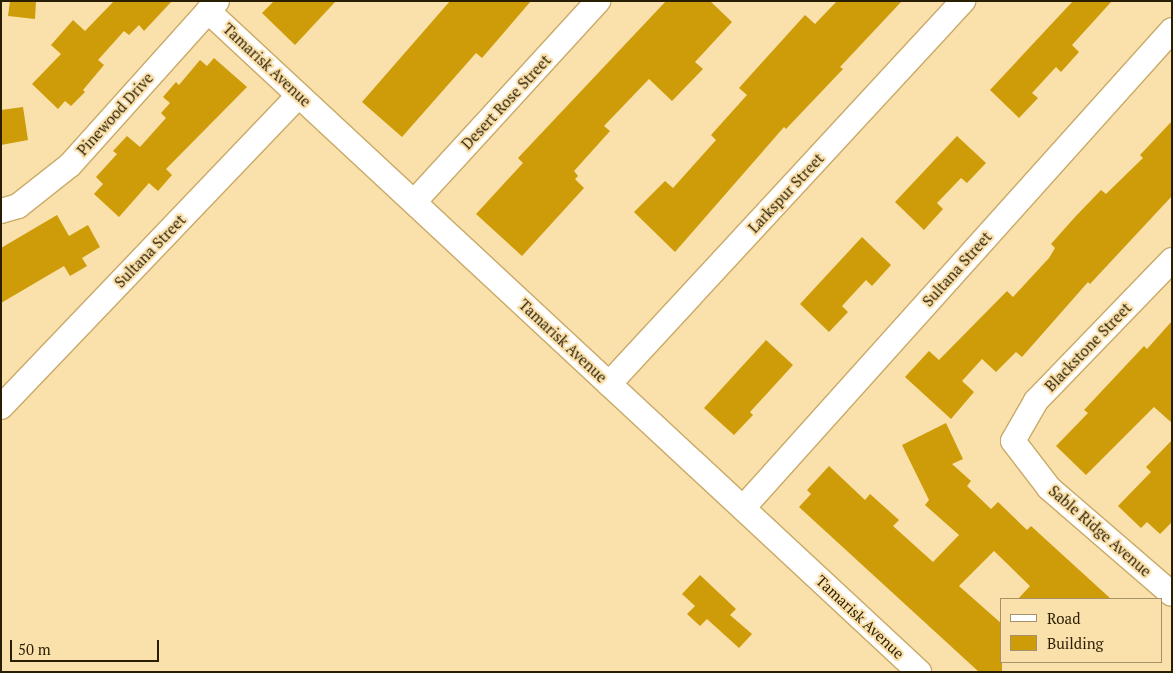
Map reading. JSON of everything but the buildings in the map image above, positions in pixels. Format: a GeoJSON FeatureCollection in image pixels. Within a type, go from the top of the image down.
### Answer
{"type":"FeatureCollection","features":[{"type":"Feature","properties":{"kind":"street","name":"Desert Rose Street"},"geometry":{"type":"LineString","coordinates":[[414,202],[598,1]]}},
{"type":"Feature","properties":{"kind":"street","name":"Larkspur Street"},"geometry":{"type":"LineString","coordinates":[[609,384],[963,1]]}},
{"type":"Feature","properties":{"kind":"street","name":"Tamarisk Avenue"},"geometry":{"type":"LineString","coordinates":[[212,6],[299,95],[918,672]]}},
{"type":"Feature","properties":{"kind":"street","name":"Pinewood Drive"},"geometry":{"type":"LineString","coordinates":[[1,212],[18,206],[70,165],[212,6]]}},
{"type":"Feature","properties":{"kind":"street","name":"Sultana Street"},"geometry":{"type":"LineString","coordinates":[[743,508],[1172,30]]}},
{"type":"Feature","properties":{"kind":"street","name":"Sultana Street"},"geometry":{"type":"LineString","coordinates":[[1,407],[299,95]]}},
{"type":"Feature","properties":{"kind":"street","name":"Blackstone Street"},"geometry":{"type":"LineString","coordinates":[[1013,441],[1036,401],[1172,260]]}},
{"type":"Feature","properties":{"kind":"street","name":"Sable Ridge Avenue"},"geometry":{"type":"LineString","coordinates":[[1013,441],[1049,488],[1171,592]]}}]}
